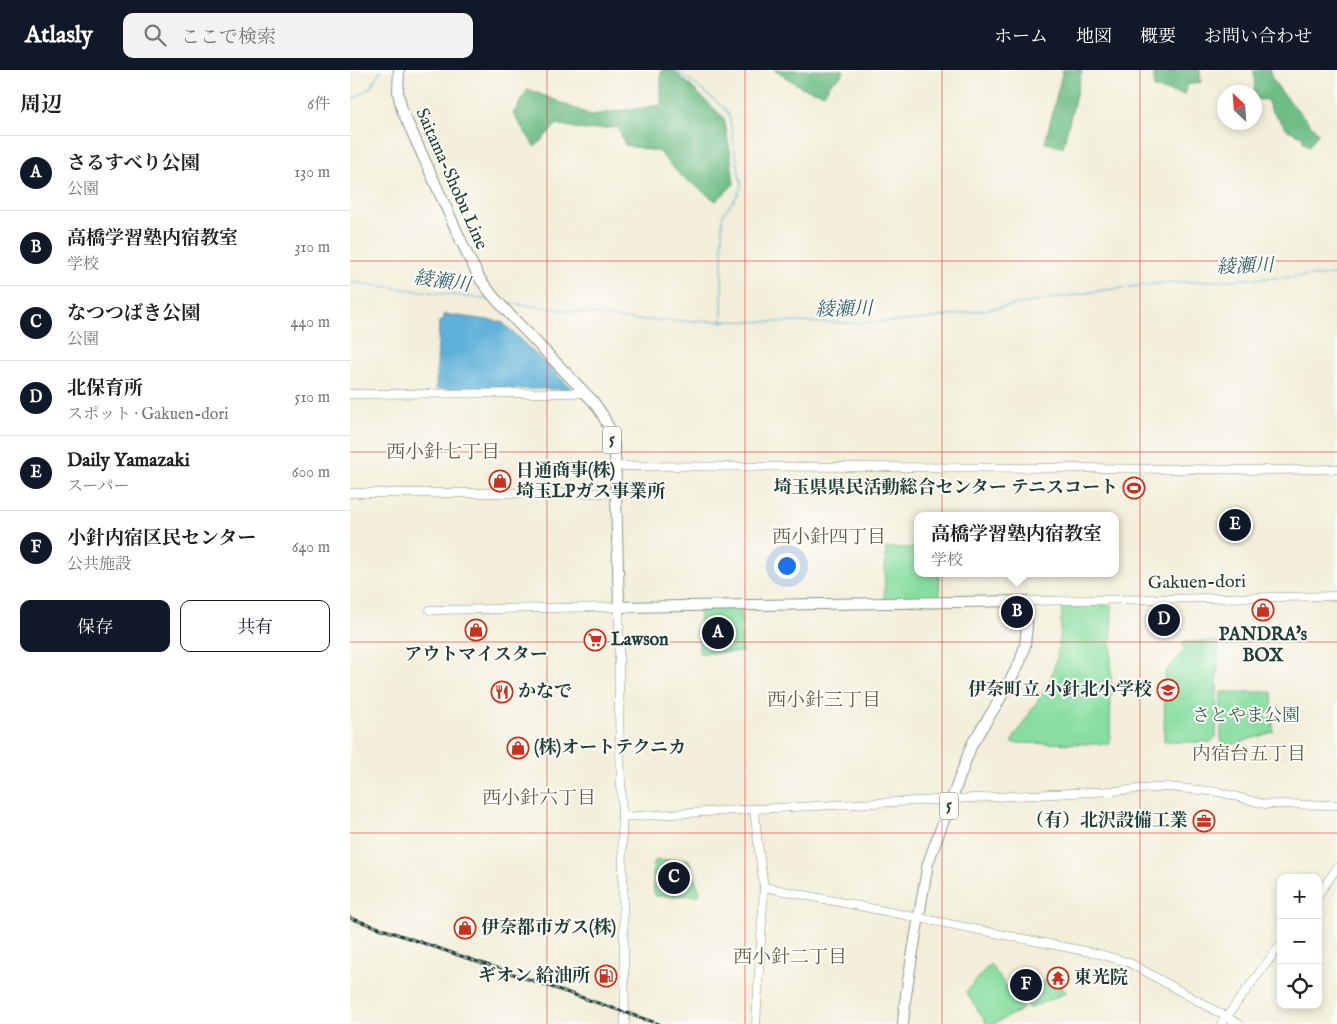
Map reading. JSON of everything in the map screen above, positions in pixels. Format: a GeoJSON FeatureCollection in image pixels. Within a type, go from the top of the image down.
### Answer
{"type":"FeatureCollection","features":[{"type":"Feature","properties":{"kind":"main road","name":"Saitama-Shobu Line"},"geometry":{"type":"LineString","coordinates":[[399,70],[397,83],[399,102],[406,120],[468,256],[480,278],[507,312],[586,394]]}},
{"type":"Feature","properties":{"kind":"main road","name":"5"},"geometry":{"type":"LineString","coordinates":[[586,394],[598,407],[609,428],[614,445],[618,607]]}},
{"type":"Feature","properties":{"kind":"main road","name":"5"},"geometry":{"type":"LineString","coordinates":[[903,1024],[918,917],[928,863],[972,744],[1020,662],[1025,645],[1027,601]]}},
{"type":"Feature","properties":{"kind":"main road"},"geometry":{"type":"LineString","coordinates":[[618,607],[1027,601]]}},
{"type":"Feature","properties":{"kind":"street"},"geometry":{"type":"LineString","coordinates":[[350,394],[586,394]]}},
{"type":"Feature","properties":{"kind":"street"},"geometry":{"type":"LineString","coordinates":[[615,466],[1337,469]]}},
{"type":"Feature","properties":{"kind":"street"},"geometry":{"type":"LineString","coordinates":[[350,493],[615,494]]}},
{"type":"Feature","properties":{"kind":"street","name":"Gakuen-dori"},"geometry":{"type":"LineString","coordinates":[[1027,601],[1337,596]]}},
{"type":"Feature","properties":{"kind":"street"},"geometry":{"type":"LineString","coordinates":[[430,610],[618,607],[625,1024]]}},
{"type":"Feature","properties":{"kind":"street"},"geometry":{"type":"LineString","coordinates":[[622,817],[1168,786],[1219,792],[1264,804],[1337,805]]}},
{"type":"Feature","properties":{"kind":"street"},"geometry":{"type":"LineString","coordinates":[[754,809],[764,887],[756,1024]]}},
{"type":"Feature","properties":{"kind":"street"},"geometry":{"type":"LineString","coordinates":[[1322,889],[1337,868]]}},
{"type":"Feature","properties":{"kind":"street"},"geometry":{"type":"LineString","coordinates":[[764,887],[1100,954],[1130,963],[1239,1024]]}},
{"type":"Feature","properties":{"kind":"street"},"geometry":{"type":"LineString","coordinates":[[1220,1024],[1277,949]]}},
{"type":"Feature","properties":{"kind":"green space"},"geometry":{"type":"Polygon","coordinates":[[[662,70],[674,70],[724,118],[734,184],[716,201],[679,174],[659,152],[625,145],[618,127],[585,130],[557,124],[535,147],[513,114],[528,89],[591,115],[661,105],[662,70]]]}},
{"type":"Feature","properties":{"kind":"green space"},"geometry":{"type":"Polygon","coordinates":[[[774,70],[844,70],[841,76],[830,84],[824,94],[801,87],[774,70]]]}},
{"type":"Feature","properties":{"kind":"green space"},"geometry":{"type":"Polygon","coordinates":[[[1063,70],[1082,70],[1063,147],[1045,143],[1063,70]]]}},
{"type":"Feature","properties":{"kind":"green space"},"geometry":{"type":"Polygon","coordinates":[[[1154,70],[1200,70],[1201,82],[1187,85],[1185,95],[1154,88],[1154,70]]]}},
{"type":"Feature","properties":{"kind":"green space"},"geometry":{"type":"Polygon","coordinates":[[[1254,70],[1271,70],[1271,77],[1280,90],[1318,133],[1309,146],[1304,143],[1302,136],[1288,130],[1271,110],[1267,100],[1262,100],[1262,85],[1255,85],[1254,70]]]}},
{"type":"Feature","properties":{"kind":"green space"},"geometry":{"type":"Polygon","coordinates":[[[886,548],[914,548],[914,577],[939,577],[940,603],[884,603],[886,548]]]}},
{"type":"Feature","properties":{"kind":"green space"},"geometry":{"type":"Polygon","coordinates":[[[741,605],[742,652],[699,653],[700,606],[741,605]]]}},
{"type":"Feature","properties":{"kind":"green space"},"geometry":{"type":"Polygon","coordinates":[[[1112,605],[1110,744],[1013,743],[1012,741],[1047,686],[1055,666],[1059,647],[1062,607],[1112,605]]]}},
{"type":"Feature","properties":{"kind":"green space"},"geometry":{"type":"Polygon","coordinates":[[[1218,641],[1216,737],[1211,742],[1164,742],[1165,673],[1184,650],[1183,642],[1218,641]]]}},
{"type":"Feature","properties":{"kind":"green space","name":"さとやま公園"},"geometry":{"type":"Polygon","coordinates":[[[1221,692],[1272,692],[1273,732],[1221,748],[1221,692]]]}},
{"type":"Feature","properties":{"kind":"green space"},"geometry":{"type":"Polygon","coordinates":[[[689,860],[700,893],[699,895],[656,896],[654,893],[653,863],[655,861],[689,860]]]}},
{"type":"Feature","properties":{"kind":"green space"},"geometry":{"type":"Polygon","coordinates":[[[990,964],[1023,1009],[993,1024],[987,1024],[966,992],[990,964]]]}},
{"type":"Feature","properties":{"kind":"green space"},"geometry":{"type":"Polygon","coordinates":[[[1051,977],[1057,987],[1061,985],[1066,993],[1030,1008],[1028,1007],[1019,995],[1051,977]]]}},
{"type":"Feature","properties":{"kind":"water"},"geometry":{"type":"Polygon","coordinates":[[[444,314],[502,322],[570,387],[569,389],[436,389],[439,322],[444,320],[444,314]]]}},
{"type":"Feature","properties":{"kind":"waterway"},"geometry":{"type":"LineString","coordinates":[[350,101],[370,88],[381,70]]}},
{"type":"Feature","properties":{"kind":"waterway"},"geometry":{"type":"LineString","coordinates":[[677,70],[724,108],[729,115],[741,185],[736,198],[722,217],[722,321]]}},
{"type":"Feature","properties":{"kind":"waterway","name":"綾瀬川"},"geometry":{"type":"LineString","coordinates":[[504,302],[634,320],[853,323],[929,319],[1105,290],[1164,283],[1337,275]]}},
{"type":"Feature","properties":{"kind":"waterway","name":"綾瀬川"},"geometry":{"type":"LineString","coordinates":[[350,282],[491,300]]}},
{"type":"Feature","properties":{"kind":"railway"},"geometry":{"type":"LineString","coordinates":[[350,918],[659,1024]]}},
{"type":"Feature","properties":{"kind":"place","name":"日通商事(株) 埼玉LPガス事業所"},"geometry":{"type":"Point","coordinates":[500,481]}},
{"type":"Feature","properties":{"kind":"place","name":"埼玉県県民活動総合センター テニスコート"},"geometry":{"type":"Point","coordinates":[1134,488]}},
{"type":"Feature","properties":{"kind":"place","name":"Daily Yamazaki"},"geometry":{"type":"Point","coordinates":[1235,525]}},
{"type":"Feature","properties":{"kind":"place","name":"PANDRA's BOX"},"geometry":{"type":"Point","coordinates":[1263,610]}},
{"type":"Feature","properties":{"kind":"place","name":"高橋学習塾内宿教室"},"geometry":{"type":"Point","coordinates":[1017,612]}},
{"type":"Feature","properties":{"kind":"place","name":"北保育所"},"geometry":{"type":"Point","coordinates":[1164,620]}},
{"type":"Feature","properties":{"kind":"place","name":"アウトマイスター"},"geometry":{"type":"Point","coordinates":[476,630]}},
{"type":"Feature","properties":{"kind":"place","name":"さるすべり公園"},"geometry":{"type":"Point","coordinates":[718,633]}},
{"type":"Feature","properties":{"kind":"place","name":"Lawson"},"geometry":{"type":"Point","coordinates":[595,640]}},
{"type":"Feature","properties":{"kind":"place","name":"伊奈町立 小針北小学校"},"geometry":{"type":"Point","coordinates":[1168,690]}},
{"type":"Feature","properties":{"kind":"place","name":"かなで"},"geometry":{"type":"Point","coordinates":[502,692]}},
{"type":"Feature","properties":{"kind":"place","name":"(株)オートテクニカ"},"geometry":{"type":"Point","coordinates":[518,748]}},
{"type":"Feature","properties":{"kind":"place","name":"（有）北沢設備工業"},"geometry":{"type":"Point","coordinates":[1204,821]}},
{"type":"Feature","properties":{"kind":"place","name":"なつつばき公園"},"geometry":{"type":"Point","coordinates":[674,878]}},
{"type":"Feature","properties":{"kind":"place","name":"伊奈都市ガス(株)"},"geometry":{"type":"Point","coordinates":[465,928]}},
{"type":"Feature","properties":{"kind":"place","name":"ギオン 給油所"},"geometry":{"type":"Point","coordinates":[606,976]}},
{"type":"Feature","properties":{"kind":"place","name":"東光院"},"geometry":{"type":"Point","coordinates":[1058,978]}},
{"type":"Feature","properties":{"kind":"place","name":"小針内宿区民センター"},"geometry":{"type":"Point","coordinates":[1026,985]}},
{"type":"Feature","properties":{"kind":"district","name":"西小針七丁目"},"geometry":{"type":"Point","coordinates":[443,453]}},
{"type":"Feature","properties":{"kind":"district","name":"西小針四丁目"},"geometry":{"type":"Point","coordinates":[829,538]}},
{"type":"Feature","properties":{"kind":"district","name":"西小針三丁目"},"geometry":{"type":"Point","coordinates":[824,701]}},
{"type":"Feature","properties":{"kind":"district","name":"内宿台五丁目"},"geometry":{"type":"Point","coordinates":[1249,755]}},
{"type":"Feature","properties":{"kind":"district","name":"西小針六丁目"},"geometry":{"type":"Point","coordinates":[539,799]}},
{"type":"Feature","properties":{"kind":"district","name":"西小針二丁目"},"geometry":{"type":"Point","coordinates":[790,958]}}]}
